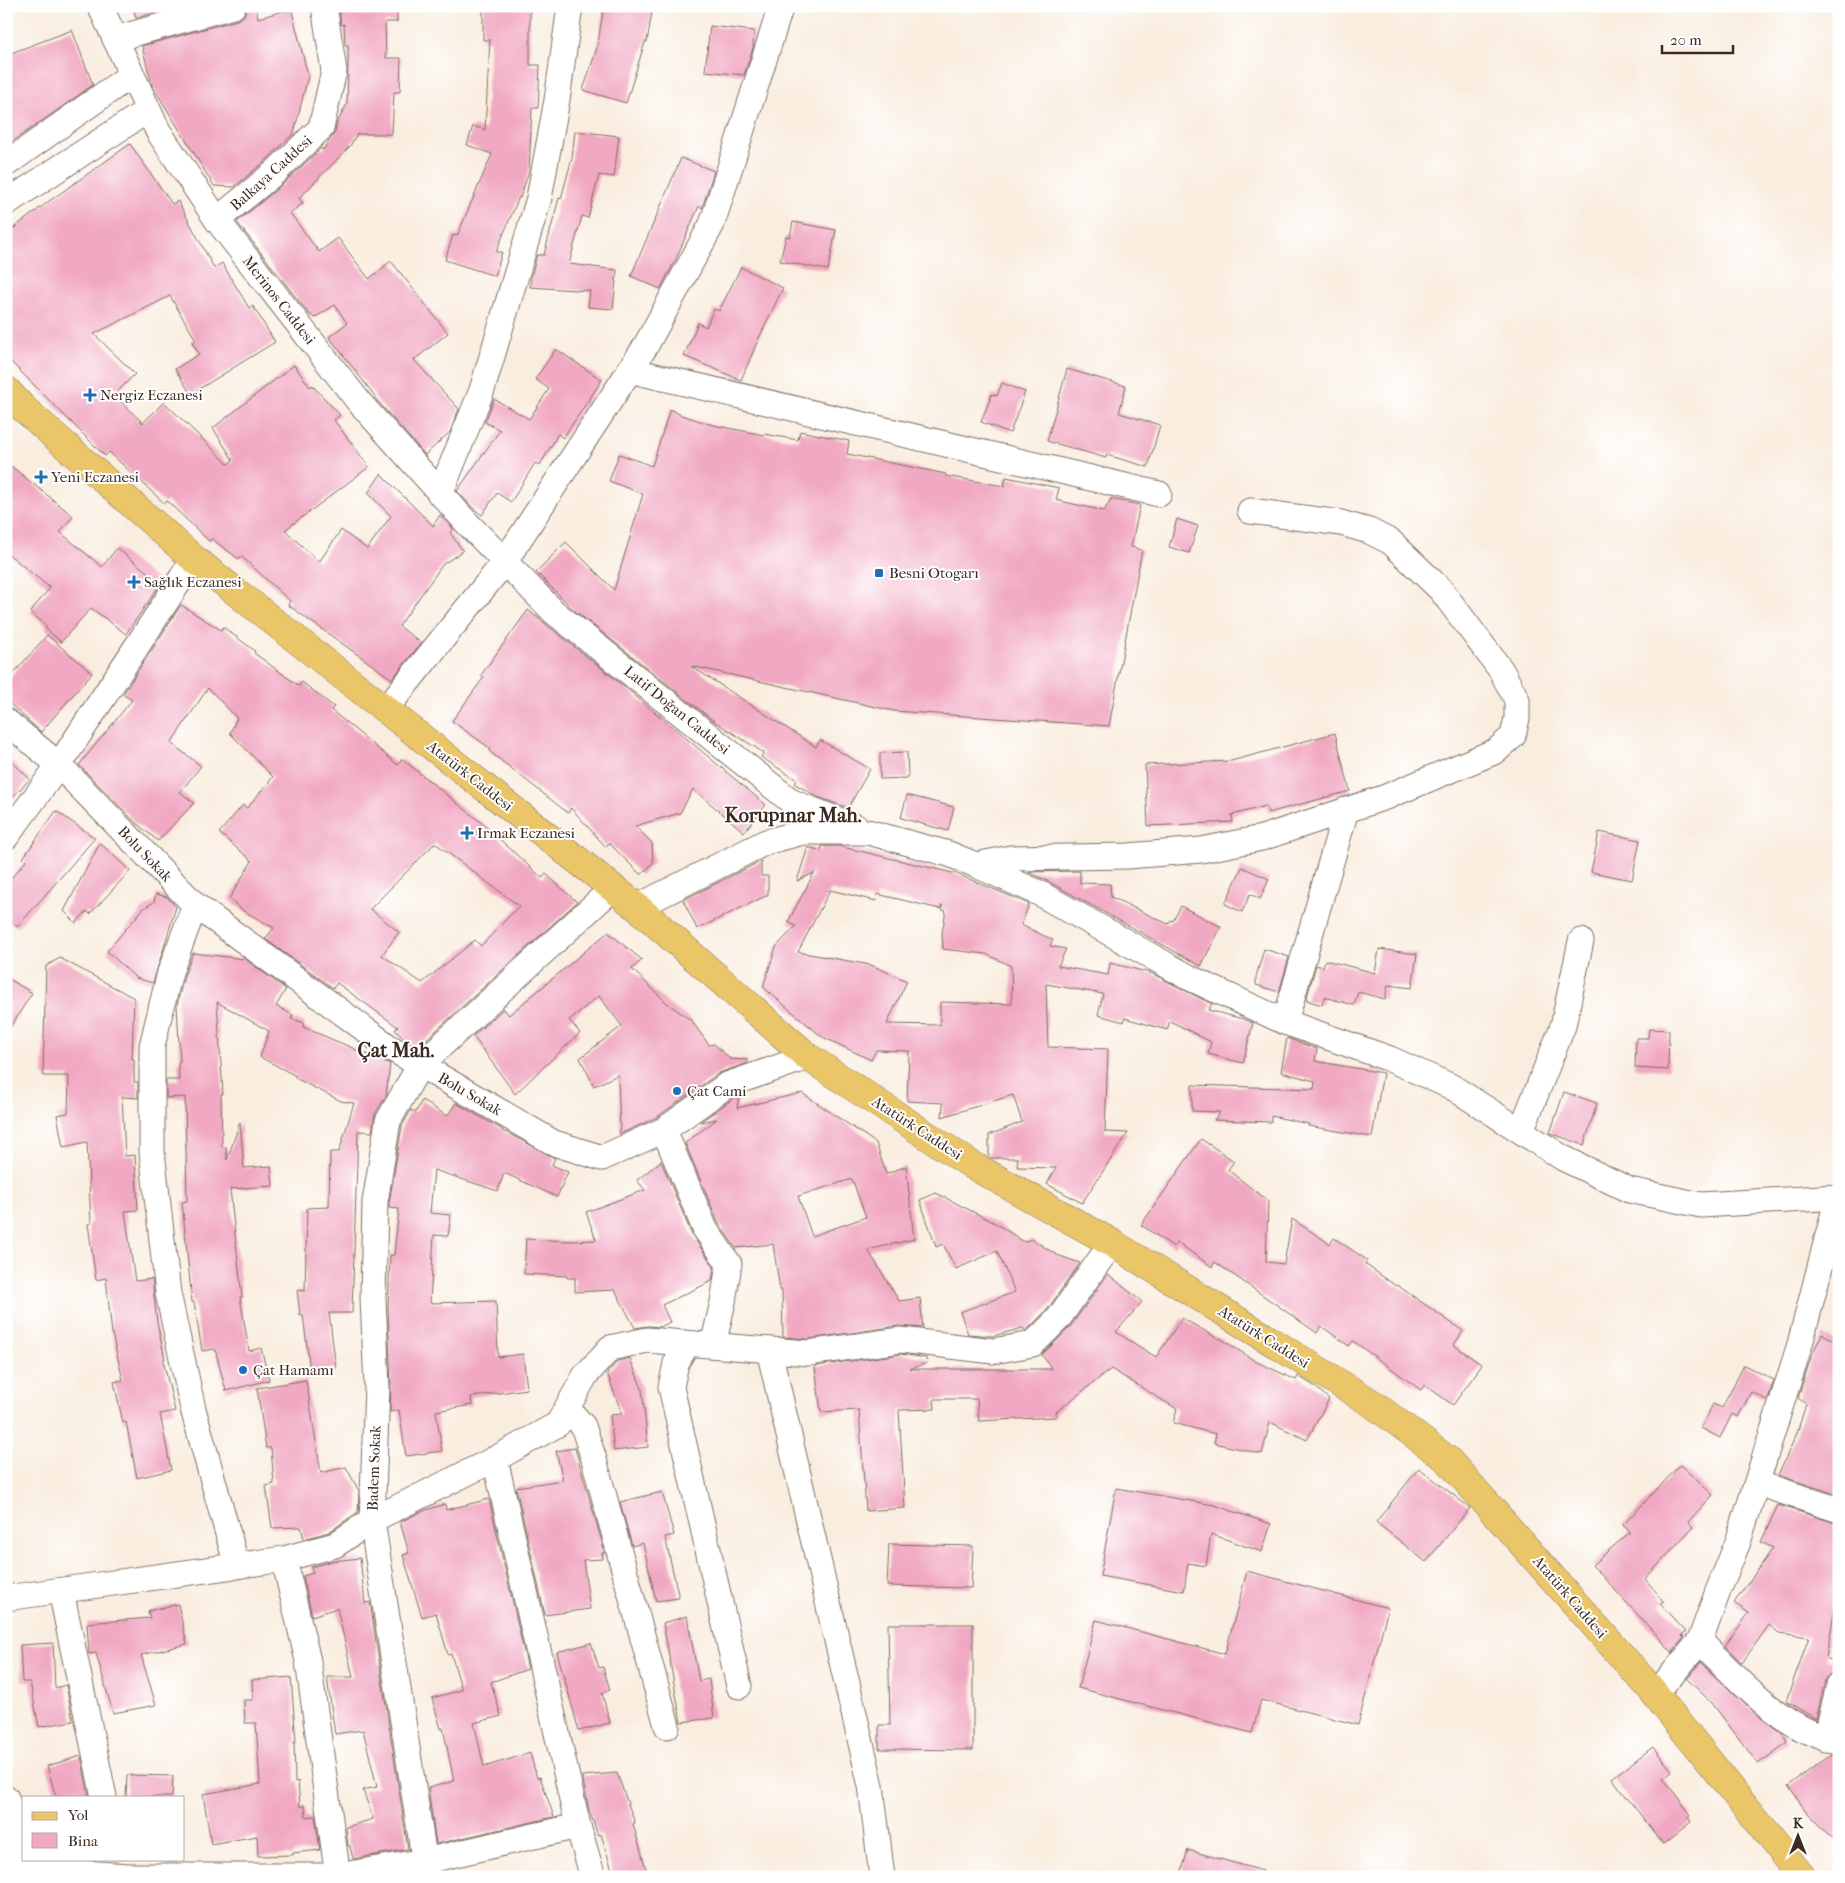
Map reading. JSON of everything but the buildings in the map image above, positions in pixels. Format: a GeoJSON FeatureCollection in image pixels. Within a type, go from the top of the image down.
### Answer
{"type":"FeatureCollection","features":[{"type":"Feature","properties":{"kind":"main road","name":"Atatürk Caddesi"},"geometry":{"type":"LineString","coordinates":[[6,390],[23,408],[194,560],[637,907],[808,1058],[972,1165],[1112,1243],[1373,1404],[1448,1460],[1655,1695],[1802,1877]]}},
{"type":"Feature","properties":{"kind":"street","name":"Merinos Caddesi"},"geometry":{"type":"LineString","coordinates":[[100,6],[158,131],[218,220],[359,402],[440,494],[504,561]]}},
{"type":"Feature","properties":{"kind":"street"},"geometry":{"type":"LineString","coordinates":[[115,39],[233,6]]}},
{"type":"Feature","properties":{"kind":"street","name":"Balkaya Caddesi"},"geometry":{"type":"LineString","coordinates":[[218,220],[274,173],[321,128],[334,71],[324,6]]}},
{"type":"Feature","properties":{"kind":"street"},"geometry":{"type":"LineString","coordinates":[[440,494],[482,390],[539,198],[557,100],[570,6]]}},
{"type":"Feature","properties":{"kind":"street"},"geometry":{"type":"LineString","coordinates":[[385,710],[504,561],[644,346],[712,224],[781,6]]}},
{"type":"Feature","properties":{"kind":"street"},"geometry":{"type":"LineString","coordinates":[[6,164],[131,75]]}},
{"type":"Feature","properties":{"kind":"street"},"geometry":{"type":"LineString","coordinates":[[6,203],[148,110]]}},
{"type":"Feature","properties":{"kind":"street"},"geometry":{"type":"LineString","coordinates":[[629,370],[1159,494]]}},
{"type":"Feature","properties":{"kind":"street"},"geometry":{"type":"LineString","coordinates":[[976,865],[1011,858],[1128,856],[1201,850],[1262,838],[1386,797],[1496,752],[1513,736],[1517,718],[1517,700],[1500,670],[1441,590],[1390,542],[1369,532],[1341,523],[1250,511]]}},
{"type":"Feature","properties":{"kind":"street"},"geometry":{"type":"LineString","coordinates":[[6,837],[59,765],[194,560]]}},
{"type":"Feature","properties":{"kind":"street","name":"Latif Doğan Caddesi"},"geometry":{"type":"LineString","coordinates":[[504,561],[554,612],[792,802],[868,832]]}},
{"type":"Feature","properties":{"kind":"street","name":"Bolu Sokak"},"geometry":{"type":"LineString","coordinates":[[6,721],[59,765],[195,905],[389,1047],[554,1143],[602,1158],[664,1130],[727,1085],[808,1058]]}},
{"type":"Feature","properties":{"kind":"street"},"geometry":{"type":"LineString","coordinates":[[1285,1022],[1346,810]]}},
{"type":"Feature","properties":{"kind":"street"},"geometry":{"type":"LineString","coordinates":[[637,907],[766,842],[803,832],[868,832],[949,854],[976,865],[1037,892],[1190,978],[1285,1022],[1390,1059],[1452,1087],[1563,1158],[1629,1190],[1701,1205],[1838,1197],[1800,1344],[1738,1542],[1700,1641],[1655,1695]]}},
{"type":"Feature","properties":{"kind":"street","name":"Badem Sokak"},"geometry":{"type":"LineString","coordinates":[[426,1869],[372,1520],[377,1387],[372,1298],[375,1202],[388,1120],[420,1065],[612,888]]}},
{"type":"Feature","properties":{"kind":"street"},"geometry":{"type":"LineString","coordinates":[[195,905],[170,972],[152,1046],[152,1152],[168,1293],[193,1409],[237,1566]]}},
{"type":"Feature","properties":{"kind":"street"},"geometry":{"type":"LineString","coordinates":[[1521,1131],[1563,1026],[1581,941]]}},
{"type":"Feature","properties":{"kind":"street"},"geometry":{"type":"LineString","coordinates":[[664,1130],[705,1229],[729,1264],[724,1302],[713,1345]]}},
{"type":"Feature","properties":{"kind":"street"},"geometry":{"type":"LineString","coordinates":[[6,1598],[284,1559],[335,1545],[372,1520],[495,1459],[558,1424],[585,1376],[610,1348],[647,1340],[808,1353],[900,1340],[993,1351],[1033,1344],[1058,1319],[1112,1243]]}},
{"type":"Feature","properties":{"kind":"street"},"geometry":{"type":"LineString","coordinates":[[687,1344],[676,1363],[672,1387],[739,1686]]}},
{"type":"Feature","properties":{"kind":"street"},"geometry":{"type":"LineString","coordinates":[[769,1350],[871,1786],[882,1877]]}},
{"type":"Feature","properties":{"kind":"street"},"geometry":{"type":"LineString","coordinates":[[567,1408],[583,1426],[593,1456],[667,1726]]}},
{"type":"Feature","properties":{"kind":"street"},"geometry":{"type":"LineString","coordinates":[[495,1459],[578,1826],[593,1877]]}},
{"type":"Feature","properties":{"kind":"street"},"geometry":{"type":"LineString","coordinates":[[1757,1483],[1839,1510]]}},
{"type":"Feature","properties":{"kind":"street"},"geometry":{"type":"LineString","coordinates":[[284,1559],[308,1662],[338,1876]]}},
{"type":"Feature","properties":{"kind":"street"},"geometry":{"type":"LineString","coordinates":[[61,1590],[104,1796]]}},
{"type":"Feature","properties":{"kind":"street"},"geometry":{"type":"LineString","coordinates":[[1700,1641],[1743,1684],[1776,1711],[1805,1730],[1832,1740],[1839,1685]]}},
{"type":"Feature","properties":{"kind":"street"},"geometry":{"type":"LineString","coordinates":[[6,1798],[14,1816],[12,1869],[119,1867],[338,1876],[426,1869],[578,1826]]}},
{"type":"Feature","properties":{"kind":"place","name":"Nergiz Eczanesi"},"geometry":{"type":"Point","coordinates":[90,395]}},
{"type":"Feature","properties":{"kind":"place","name":"Yeni Eczanesi"},"geometry":{"type":"Point","coordinates":[41,477]}},
{"type":"Feature","properties":{"kind":"place","name":"Besni Otogarı"},"geometry":{"type":"Point","coordinates":[879,573]}},
{"type":"Feature","properties":{"kind":"place","name":"Sağlık Eczanesi"},"geometry":{"type":"Point","coordinates":[134,582]}},
{"type":"Feature","properties":{"kind":"place","name":"Irmak Eczanesi"},"geometry":{"type":"Point","coordinates":[467,833]}},
{"type":"Feature","properties":{"kind":"place","name":"Çat Cami"},"geometry":{"type":"Point","coordinates":[677,1091]}},
{"type":"Feature","properties":{"kind":"place","name":"Çat Hamamı"},"geometry":{"type":"Point","coordinates":[243,1370]}},
{"type":"Feature","properties":{"kind":"district","name":"Korupınar Mah."},"geometry":{"type":"Point","coordinates":[793,815]}},
{"type":"Feature","properties":{"kind":"district","name":"Çat Mah."},"geometry":{"type":"Point","coordinates":[396,1050]}}]}
